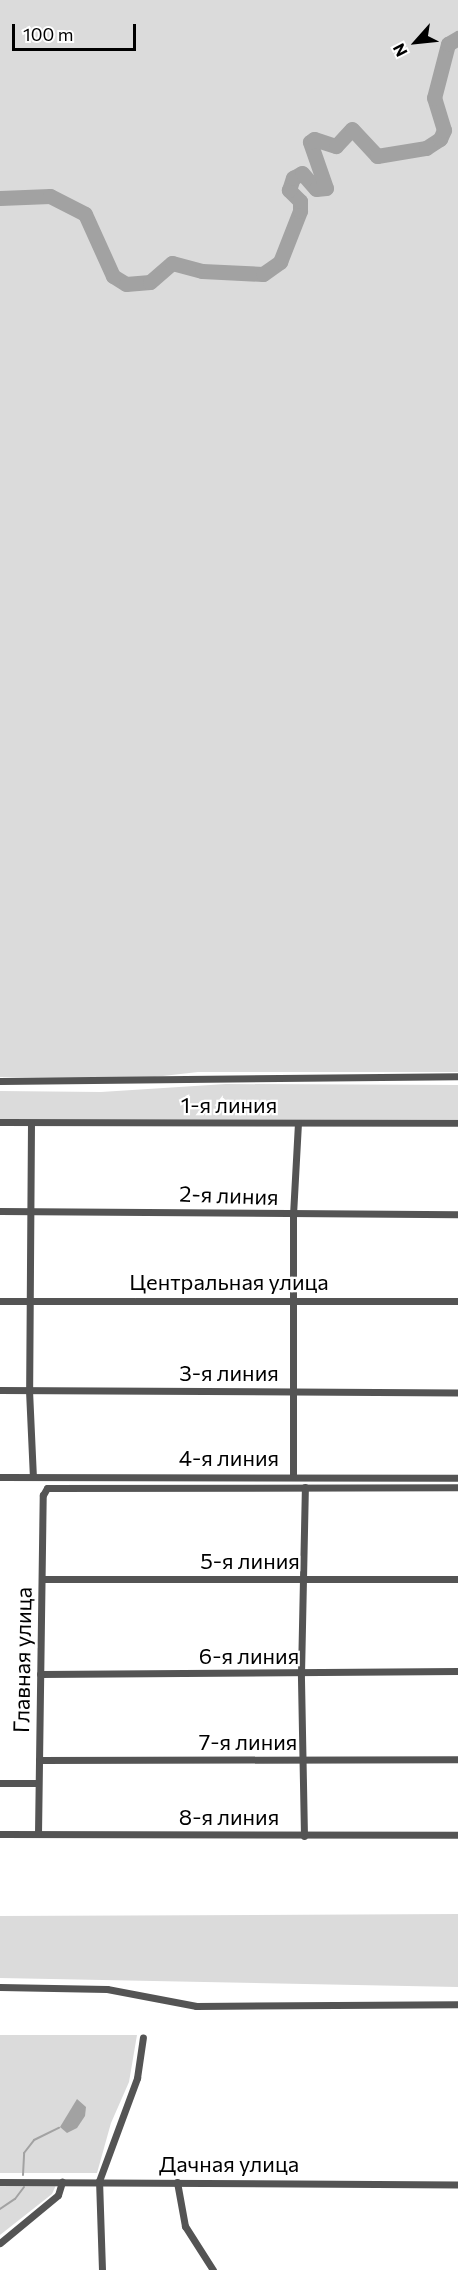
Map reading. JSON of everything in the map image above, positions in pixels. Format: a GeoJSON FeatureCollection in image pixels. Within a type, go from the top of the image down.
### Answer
{"type":"FeatureCollection","features":[{"type":"Feature","properties":{"kind":"street"},"geometry":{"type":"LineString","coordinates":[[0,1081],[458,1076]]}},
{"type":"Feature","properties":{"kind":"street","name":"1-я линия"},"geometry":{"type":"LineString","coordinates":[[0,1122],[458,1123]]}},
{"type":"Feature","properties":{"kind":"street"},"geometry":{"type":"LineString","coordinates":[[30,1123],[33,1211],[29,1390],[33,1477]]}},
{"type":"Feature","properties":{"kind":"street"},"geometry":{"type":"LineString","coordinates":[[293,1476],[296,1299],[293,1215],[298,1123]]}},
{"type":"Feature","properties":{"kind":"street","name":"2-я линия"},"geometry":{"type":"LineString","coordinates":[[0,1211],[293,1215],[458,1214]]}},
{"type":"Feature","properties":{"kind":"street","name":"Центральная улица"},"geometry":{"type":"LineString","coordinates":[[0,1301],[296,1299],[458,1301]]}},
{"type":"Feature","properties":{"kind":"street","name":"3-я линия"},"geometry":{"type":"LineString","coordinates":[[0,1390],[458,1392]]}},
{"type":"Feature","properties":{"kind":"street","name":"4-я линия"},"geometry":{"type":"LineString","coordinates":[[0,1477],[458,1478]]}},
{"type":"Feature","properties":{"kind":"street"},"geometry":{"type":"LineString","coordinates":[[304,1836],[301,1674],[305,1579],[305,1487],[458,1487]]}},
{"type":"Feature","properties":{"kind":"street","name":"Главная улица"},"geometry":{"type":"LineString","coordinates":[[38,1834],[43,1495],[47,1488],[305,1487]]}},
{"type":"Feature","properties":{"kind":"street","name":"5-я линия"},"geometry":{"type":"LineString","coordinates":[[42,1579],[458,1579]]}},
{"type":"Feature","properties":{"kind":"street","name":"6-я линия"},"geometry":{"type":"LineString","coordinates":[[40,1674],[301,1674],[458,1671]]}},
{"type":"Feature","properties":{"kind":"street","name":"7-я линия"},"geometry":{"type":"LineString","coordinates":[[39,1760],[458,1759]]}},
{"type":"Feature","properties":{"kind":"street"},"geometry":{"type":"LineString","coordinates":[[0,1783],[38,1783]]}},
{"type":"Feature","properties":{"kind":"street","name":"8-я линия"},"geometry":{"type":"LineString","coordinates":[[0,1834],[458,1835]]}},
{"type":"Feature","properties":{"kind":"street"},"geometry":{"type":"LineString","coordinates":[[0,1987],[106,1989],[196,2006],[458,2004]]}},
{"type":"Feature","properties":{"kind":"street"},"geometry":{"type":"LineString","coordinates":[[102,2270],[99,2181],[137,2078],[143,2037]]}},
{"type":"Feature","properties":{"kind":"street","name":"Дачная улица"},"geometry":{"type":"LineString","coordinates":[[0,2182],[458,2184]]}},
{"type":"Feature","properties":{"kind":"street"},"geometry":{"type":"LineString","coordinates":[[0,2243],[58,2195],[62,2182]]}},
{"type":"Feature","properties":{"kind":"street"},"geometry":{"type":"LineString","coordinates":[[177,2182],[185,2226],[213,2270]]}},
{"type":"Feature","properties":{"kind":"shaded area"},"geometry":{"type":"Polygon","coordinates":[[[0,0],[458,0],[458,1072],[198,1072],[145,1078],[0,1077],[0,0]]]}},
{"type":"Feature","properties":{"kind":"shaded area"},"geometry":{"type":"Polygon","coordinates":[[[226,1084],[458,1085],[458,1119],[0,1119],[0,1091],[101,1092],[226,1084]]]}},
{"type":"Feature","properties":{"kind":"shaded area"},"geometry":{"type":"Polygon","coordinates":[[[458,1914],[458,1987],[0,1978],[0,1916],[458,1914]]]}},
{"type":"Feature","properties":{"kind":"shaded area"},"geometry":{"type":"Polygon","coordinates":[[[0,2035],[137,2035],[129,2082],[111,2123],[97,2173],[0,2173],[0,2035]]]}},
{"type":"Feature","properties":{"kind":"shaded area"},"geometry":{"type":"Polygon","coordinates":[[[77,2099],[86,2107],[85,2116],[77,2128],[67,2133],[60,2127],[77,2099]]]}},
{"type":"Feature","properties":{"kind":"shaded area"},"geometry":{"type":"Polygon","coordinates":[[[56,2185],[52,2194],[0,2235],[0,2186],[56,2185]]]}},
{"type":"Feature","properties":{"kind":"waterway"},"geometry":{"type":"LineString","coordinates":[[0,198],[50,196],[85,214],[113,276],[126,284],[150,282],[172,263],[202,271],[263,274],[280,262],[300,211],[300,201],[289,190],[293,178],[302,173],[316,189],[326,188],[310,142],[314,139],[336,146],[352,129],[377,156],[426,148],[440,139],[444,130],[434,98],[448,44],[458,38]]}},
{"type":"Feature","properties":{"kind":"waterway"},"geometry":{"type":"LineString","coordinates":[[23,2175],[24,2153],[34,2140],[59,2128]]}},
{"type":"Feature","properties":{"kind":"waterway"},"geometry":{"type":"LineString","coordinates":[[0,2209],[15,2199],[24,2187]]}}]}
